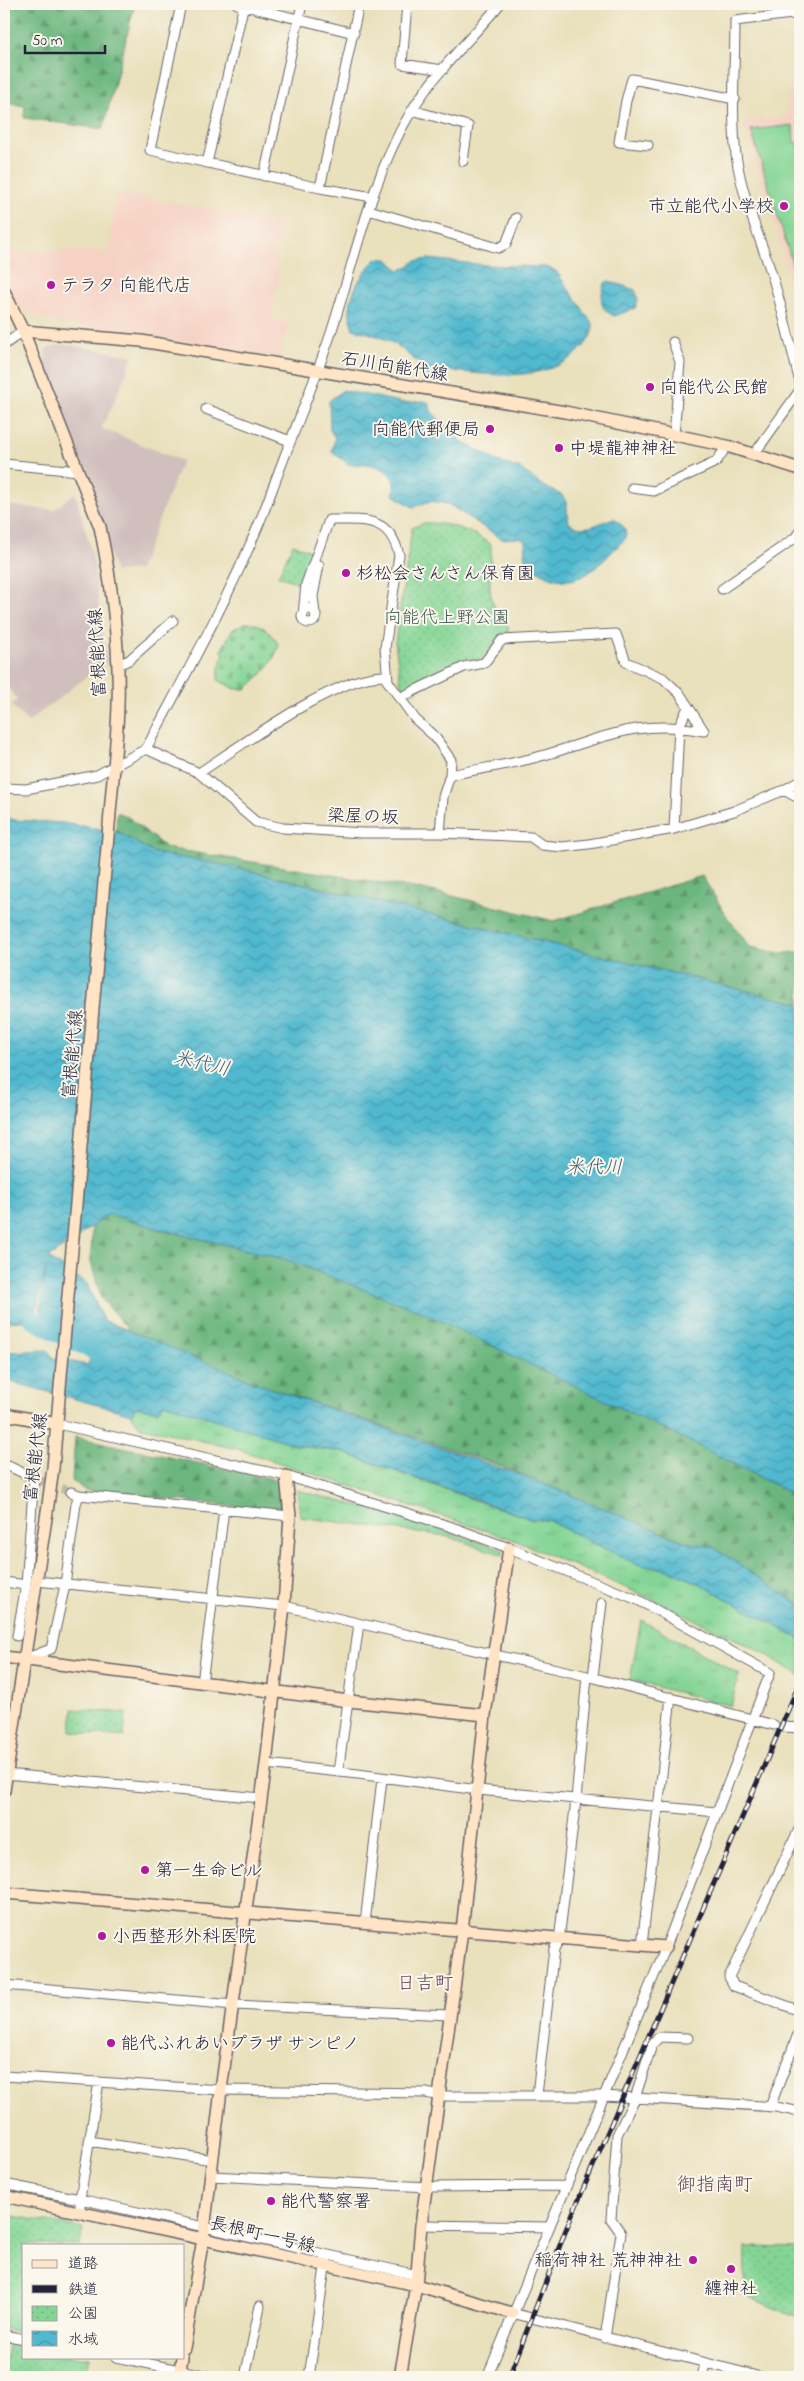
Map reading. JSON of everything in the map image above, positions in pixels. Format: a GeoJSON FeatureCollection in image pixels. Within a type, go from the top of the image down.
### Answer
{"type":"FeatureCollection","features":[{"type":"Feature","properties":{"kind":"street"},"geometry":{"type":"LineString","coordinates":[[180,4],[150,150],[320,188],[373,197]]}},
{"type":"Feature","properties":{"kind":"street"},"geometry":{"type":"LineString","coordinates":[[207,164],[241,4],[354,33]]}},
{"type":"Feature","properties":{"kind":"street"},"geometry":{"type":"LineString","coordinates":[[264,176],[302,4]]}},
{"type":"Feature","properties":{"kind":"street"},"geometry":{"type":"LineString","coordinates":[[320,188],[359,4]]}},
{"type":"Feature","properties":{"kind":"street"},"geometry":{"type":"LineString","coordinates":[[407,4],[402,64],[443,70]]}},
{"type":"Feature","properties":{"kind":"street"},"geometry":{"type":"LineString","coordinates":[[4,788],[26,789],[97,775],[146,749],[235,580],[318,372],[373,197],[392,147],[412,110],[430,84],[500,4]]}},
{"type":"Feature","properties":{"kind":"street"},"geometry":{"type":"LineString","coordinates":[[800,13],[736,21],[735,99],[736,154],[742,184],[754,229],[772,274],[800,383]]}},
{"type":"Feature","properties":{"kind":"street"},"geometry":{"type":"LineString","coordinates":[[648,145],[619,142],[632,79],[735,99]]}},
{"type":"Feature","properties":{"kind":"street"},"geometry":{"type":"LineString","coordinates":[[412,110],[468,126],[463,161]]}},
{"type":"Feature","properties":{"kind":"street"},"geometry":{"type":"LineString","coordinates":[[369,210],[498,248],[506,244],[516,218]]}},
{"type":"Feature","properties":{"kind":"street"},"geometry":{"type":"LineString","coordinates":[[4,292],[23,332],[4,345]]}},
{"type":"Feature","properties":{"kind":"street","name":"石川向能代線"},"geometry":{"type":"LineString","coordinates":[[23,332],[116,337],[565,412],[727,446],[800,469]]}},
{"type":"Feature","properties":{"kind":"street","name":"富根能代線"},"geometry":{"type":"LineString","coordinates":[[4,1791],[24,1660],[32,1583],[47,1512],[58,1424],[118,706],[118,665],[113,608],[102,535],[23,332]]}},
{"type":"Feature","properties":{"kind":"street"},"geometry":{"type":"LineString","coordinates":[[673,342],[680,362],[674,434]]}},
{"type":"Feature","properties":{"kind":"street"},"geometry":{"type":"LineString","coordinates":[[755,454],[800,390]]}},
{"type":"Feature","properties":{"kind":"street"},"geometry":{"type":"LineString","coordinates":[[206,409],[290,441]]}},
{"type":"Feature","properties":{"kind":"street"},"geometry":{"type":"LineString","coordinates":[[632,488],[654,491],[716,462],[727,446]]}},
{"type":"Feature","properties":{"kind":"street"},"geometry":{"type":"LineString","coordinates":[[4,464],[78,471]]}},
{"type":"Feature","properties":{"kind":"street"},"geometry":{"type":"LineString","coordinates":[[332,520],[316,574],[313,596],[315,614],[308,610],[302,615],[306,584],[332,520]]}},
{"type":"Feature","properties":{"kind":"street"},"geometry":{"type":"LineString","coordinates":[[332,520],[374,522],[391,535],[396,544],[399,566],[386,648],[388,682]]}},
{"type":"Feature","properties":{"kind":"street"},"geometry":{"type":"LineString","coordinates":[[722,588],[795,538],[800,531]]}},
{"type":"Feature","properties":{"kind":"street"},"geometry":{"type":"LineString","coordinates":[[118,665],[129,660],[172,621]]}},
{"type":"Feature","properties":{"kind":"street"},"geometry":{"type":"LineString","coordinates":[[399,698],[464,667],[484,662],[502,640],[616,634],[626,662],[663,678],[680,694],[704,731],[679,727],[647,726],[625,730],[546,755],[450,775]]}},
{"type":"Feature","properties":{"kind":"street"},"geometry":{"type":"LineString","coordinates":[[199,773],[248,740],[336,687],[371,676],[384,676],[399,698],[423,728],[435,737],[451,760],[450,775],[443,797],[440,833]]}},
{"type":"Feature","properties":{"kind":"street"},"geometry":{"type":"LineString","coordinates":[[674,829],[679,727],[688,707]]}},
{"type":"Feature","properties":{"kind":"street","name":"梁屋の坂"},"geometry":{"type":"LineString","coordinates":[[146,749],[199,773],[256,822],[283,828],[323,831],[440,833],[531,838],[542,844],[562,847],[674,829],[734,811],[784,790],[800,780]]}},
{"type":"Feature","properties":{"kind":"street"},"geometry":{"type":"LineString","coordinates":[[784,790],[800,799]]}},
{"type":"Feature","properties":{"kind":"street"},"geometry":{"type":"LineString","coordinates":[[4,1414],[58,1424],[286,1476],[449,1526],[638,1600],[770,1674],[666,1947],[512,2313],[487,2377]]}},
{"type":"Feature","properties":{"kind":"street"},"geometry":{"type":"LineString","coordinates":[[4,1464],[35,1478],[32,1583],[17,1636]]}},
{"type":"Feature","properties":{"kind":"street"},"geometry":{"type":"LineString","coordinates":[[185,2343],[204,2239],[221,2090],[247,1913],[266,1764],[284,1606],[290,1516],[286,1476]]}},
{"type":"Feature","properties":{"kind":"street"},"geometry":{"type":"LineString","coordinates":[[24,1660],[51,1649],[66,1585],[76,1504],[75,1494],[290,1516]]}},
{"type":"Feature","properties":{"kind":"street"},"geometry":{"type":"LineString","coordinates":[[202,1683],[224,1509]]}},
{"type":"Feature","properties":{"kind":"street"},"geometry":{"type":"LineString","coordinates":[[400,2377],[416,2280],[421,2225],[428,2186],[449,2015],[462,1931],[478,1790],[484,1715],[495,1655],[509,1548]]}},
{"type":"Feature","properties":{"kind":"street"},"geometry":{"type":"LineString","coordinates":[[4,1582],[66,1585],[284,1606],[590,1676],[779,1726],[800,1728]]}},
{"type":"Feature","properties":{"kind":"street"},"geometry":{"type":"LineString","coordinates":[[537,2095],[554,1949],[559,1940],[590,1676],[602,1603]]}},
{"type":"Feature","properties":{"kind":"street"},"geometry":{"type":"LineString","coordinates":[[338,1772],[359,1624]]}},
{"type":"Feature","properties":{"kind":"street"},"geometry":{"type":"LineString","coordinates":[[4,1657],[202,1683],[484,1715]]}},
{"type":"Feature","properties":{"kind":"street"},"geometry":{"type":"LineString","coordinates":[[642,1945],[671,1697]]}},
{"type":"Feature","properties":{"kind":"street"},"geometry":{"type":"LineString","coordinates":[[266,1764],[478,1790],[717,1812]]}},
{"type":"Feature","properties":{"kind":"street"},"geometry":{"type":"LineString","coordinates":[[6,1774],[261,1798]]}},
{"type":"Feature","properties":{"kind":"street"},"geometry":{"type":"LineString","coordinates":[[365,1923],[382,1779]]}},
{"type":"Feature","properties":{"kind":"street"},"geometry":{"type":"LineString","coordinates":[[800,1826],[729,1977],[734,1986],[800,2012]]}},
{"type":"Feature","properties":{"kind":"street"},"geometry":{"type":"LineString","coordinates":[[4,1893],[559,1940],[666,1947]]}},
{"type":"Feature","properties":{"kind":"street"},"geometry":{"type":"LineString","coordinates":[[4,1985],[234,2005],[449,2015]]}},
{"type":"Feature","properties":{"kind":"street"},"geometry":{"type":"LineString","coordinates":[[770,2107],[800,2029]]}},
{"type":"Feature","properties":{"kind":"street"},"geometry":{"type":"LineString","coordinates":[[605,2338],[620,2233],[611,2219],[617,2135],[635,2098],[652,2045],[659,2037],[688,2038]]}},
{"type":"Feature","properties":{"kind":"street"},"geometry":{"type":"LineString","coordinates":[[4,2076],[221,2090],[426,2093],[440,2096],[604,2096],[770,2107],[800,2112]]}},
{"type":"Feature","properties":{"kind":"street"},"geometry":{"type":"LineString","coordinates":[[80,2212],[80,2199],[99,2082]]}},
{"type":"Feature","properties":{"kind":"street"},"geometry":{"type":"LineString","coordinates":[[89,2141],[213,2160]]}},
{"type":"Feature","properties":{"kind":"street"},"geometry":{"type":"LineString","coordinates":[[211,2176],[428,2186],[566,2186]]}},
{"type":"Feature","properties":{"kind":"street"},"geometry":{"type":"LineString","coordinates":[[4,2184],[205,2226],[327,2254],[416,2280]]}},
{"type":"Feature","properties":{"kind":"street","name":"長根町一号線"},"geometry":{"type":"LineString","coordinates":[[4,2196],[325,2266],[416,2280],[512,2313]]}},
{"type":"Feature","properties":{"kind":"street"},"geometry":{"type":"LineString","coordinates":[[421,2225],[549,2227]]}},
{"type":"Feature","properties":{"kind":"street"},"geometry":{"type":"LineString","coordinates":[[309,2377],[327,2254]]}},
{"type":"Feature","properties":{"kind":"street"},"geometry":{"type":"LineString","coordinates":[[245,2377],[260,2306]]}},
{"type":"Feature","properties":{"kind":"street"},"geometry":{"type":"LineString","coordinates":[[512,2313],[705,2364],[762,2377]]}},
{"type":"Feature","properties":{"kind":"street"},"geometry":{"type":"LineString","coordinates":[[4,2335],[22,2339]]}},
{"type":"Feature","properties":{"kind":"street"},"geometry":{"type":"LineString","coordinates":[[120,2358],[179,2374],[213,2377]]}},
{"type":"Feature","properties":{"kind":"street"},"geometry":{"type":"LineString","coordinates":[[179,2374],[182,2358]]}},
{"type":"Feature","properties":{"kind":"street"},"geometry":{"type":"LineString","coordinates":[[702,2377],[705,2364]]}},
{"type":"Feature","properties":{"kind":"shaded area","name":"市立能代小学校"},"geometry":{"type":"Polygon","coordinates":[[[800,31],[800,292],[794,292],[744,120],[787,118],[794,32],[800,31]]]}},
{"type":"Feature","properties":{"kind":"shaded area"},"geometry":{"type":"Polygon","coordinates":[[[116,193],[283,222],[276,256],[279,274],[271,318],[288,323],[280,357],[51,321],[19,308],[4,277],[4,251],[109,251],[116,193]]]}},
{"type":"Feature","properties":{"kind":"shaded area"},"geometry":{"type":"Polygon","coordinates":[[[62,344],[133,356],[101,428],[182,461],[139,570],[115,572],[83,466],[44,365],[46,349],[62,344]]]}},
{"type":"Feature","properties":{"kind":"shaded area"},"geometry":{"type":"Polygon","coordinates":[[[75,493],[92,553],[106,662],[28,722],[11,705],[17,700],[4,683],[4,505],[54,510],[75,493]]]}},
{"type":"Feature","properties":{"kind":"green space"},"geometry":{"type":"Polygon","coordinates":[[[4,4],[135,4],[103,129],[24,118],[25,106],[4,103],[4,4]]]}},
{"type":"Feature","properties":{"kind":"green space","name":"市立能代小学校"},"geometry":{"type":"Polygon","coordinates":[[[793,125],[794,143],[800,143],[800,269],[794,269],[751,130],[793,125]]]}},
{"type":"Feature","properties":{"kind":"green space","name":"向能代上野公園"},"geometry":{"type":"Polygon","coordinates":[[[424,523],[442,524],[459,528],[476,535],[491,545],[491,598],[500,616],[508,626],[508,638],[482,659],[457,664],[416,691],[408,693],[401,685],[395,642],[412,528],[424,523]]]}},
{"type":"Feature","properties":{"kind":"green space"},"geometry":{"type":"Polygon","coordinates":[[[293,544],[313,552],[301,584],[278,576],[293,544]]]}},
{"type":"Feature","properties":{"kind":"green space"},"geometry":{"type":"Polygon","coordinates":[[[244,623],[256,624],[264,628],[279,645],[270,664],[257,679],[246,689],[235,689],[218,680],[219,667],[224,654],[221,651],[232,630],[244,623]]]}},
{"type":"Feature","properties":{"kind":"green space"},"geometry":{"type":"Polygon","coordinates":[[[117,812],[128,817],[166,848],[432,891],[554,921],[702,876],[728,918],[750,947],[779,953],[800,952],[800,1004],[230,866],[154,853],[116,831],[117,812]]]}},
{"type":"Feature","properties":{"kind":"green space"},"geometry":{"type":"Polygon","coordinates":[[[109,1214],[159,1229],[285,1259],[424,1313],[691,1442],[800,1498],[800,1605],[713,1547],[685,1542],[498,1465],[264,1386],[131,1333],[101,1298],[91,1262],[92,1226],[109,1214]]]}},
{"type":"Feature","properties":{"kind":"green space"},"geometry":{"type":"Polygon","coordinates":[[[164,1403],[297,1445],[342,1452],[531,1519],[547,1520],[636,1564],[668,1570],[698,1583],[800,1639],[800,1676],[764,1653],[652,1599],[512,1539],[237,1449],[139,1426],[131,1414],[136,1407],[158,1411],[164,1403]]]}},
{"type":"Feature","properties":{"kind":"green space"},"geometry":{"type":"Polygon","coordinates":[[[75,1437],[282,1481],[284,1512],[84,1490],[72,1480],[75,1437]]]}},
{"type":"Feature","properties":{"kind":"green space"},"geometry":{"type":"Polygon","coordinates":[[[297,1490],[404,1518],[503,1550],[503,1555],[445,1536],[300,1517],[297,1490]]]}},
{"type":"Feature","properties":{"kind":"green space"},"geometry":{"type":"Polygon","coordinates":[[[641,1620],[739,1674],[731,1706],[630,1680],[641,1620]]]}},
{"type":"Feature","properties":{"kind":"green space"},"geometry":{"type":"Polygon","coordinates":[[[73,1709],[126,1713],[124,1737],[71,1732],[73,1709]]]}},
{"type":"Feature","properties":{"kind":"green space"},"geometry":{"type":"Polygon","coordinates":[[[7,2215],[83,2228],[80,2244],[22,2244],[22,2333],[4,2329],[4,2235],[7,2215]]]}},
{"type":"Feature","properties":{"kind":"green space"},"geometry":{"type":"Polygon","coordinates":[[[745,2247],[800,2248],[800,2319],[744,2295],[745,2247]]]}},
{"type":"Feature","properties":{"kind":"green space"},"geometry":{"type":"Polygon","coordinates":[[[10,2338],[22,2341],[22,2358],[90,2358],[86,2377],[4,2377],[4,2365],[10,2338]]]}},
{"type":"Feature","properties":{"kind":"water"},"geometry":{"type":"Polygon","coordinates":[[[376,259],[388,259],[399,270],[406,268],[415,261],[428,259],[486,265],[546,267],[556,271],[593,324],[591,335],[580,350],[566,361],[533,373],[496,375],[442,370],[434,373],[432,378],[426,378],[426,368],[398,346],[382,338],[353,329],[350,319],[351,300],[358,282],[376,259]]]}},
{"type":"Feature","properties":{"kind":"water"},"geometry":{"type":"Polygon","coordinates":[[[609,281],[635,290],[638,298],[635,308],[615,316],[606,310],[601,298],[605,283],[609,281]]]}},
{"type":"Feature","properties":{"kind":"water"},"geometry":{"type":"Polygon","coordinates":[[[343,390],[404,403],[425,401],[429,403],[431,411],[461,441],[497,461],[521,469],[543,486],[562,495],[566,502],[569,523],[580,528],[586,528],[614,518],[625,528],[626,538],[590,572],[569,580],[557,579],[527,564],[525,559],[525,541],[520,538],[502,539],[448,504],[430,501],[413,507],[393,495],[394,483],[385,470],[374,465],[348,464],[332,451],[335,438],[330,430],[329,401],[343,390]]]}},
{"type":"Feature","properties":{"kind":"water","name":"米代川"},"geometry":{"type":"Polygon","coordinates":[[[4,817],[15,820],[62,823],[116,831],[154,853],[230,866],[800,1004],[800,1498],[691,1442],[424,1313],[285,1259],[159,1229],[109,1214],[48,1258],[87,1284],[103,1320],[264,1386],[529,1478],[685,1542],[713,1547],[800,1605],[800,1639],[698,1583],[668,1570],[636,1564],[547,1520],[531,1519],[342,1452],[297,1445],[164,1403],[158,1411],[136,1407],[131,1414],[4,1380],[4,1352],[48,1350],[53,1358],[87,1365],[92,1356],[90,1343],[54,1323],[40,1310],[46,1268],[34,1320],[4,1322],[4,817]]]}},
{"type":"Feature","properties":{"kind":"waterway"},"geometry":{"type":"LineString","coordinates":[[34,1320],[112,1360]]}},
{"type":"Feature","properties":{"kind":"tunnel"},"geometry":{"type":"LineString","coordinates":[[36,1479],[71,1492]]}},
{"type":"Feature","properties":{"kind":"railway"},"geometry":{"type":"LineString","coordinates":[[509,2377],[567,2227],[800,1682]]}},
{"type":"Feature","properties":{"kind":"place","name":"市立能代小学校"},"geometry":{"type":"Point","coordinates":[784,206]}},
{"type":"Feature","properties":{"kind":"place","name":"テラタ 向能代店"},"geometry":{"type":"Point","coordinates":[51,285]}},
{"type":"Feature","properties":{"kind":"place","name":"向能代公民館"},"geometry":{"type":"Point","coordinates":[650,387]}},
{"type":"Feature","properties":{"kind":"place","name":"向能代郵便局"},"geometry":{"type":"Point","coordinates":[490,429]}},
{"type":"Feature","properties":{"kind":"place","name":"中堤龍神神社"},"geometry":{"type":"Point","coordinates":[559,448]}},
{"type":"Feature","properties":{"kind":"place","name":"杉松会さんさん保育園"},"geometry":{"type":"Point","coordinates":[346,573]}},
{"type":"Feature","properties":{"kind":"place","name":"第一生命ビル"},"geometry":{"type":"Point","coordinates":[145,1870]}},
{"type":"Feature","properties":{"kind":"place","name":"小西整形外科医院"},"geometry":{"type":"Point","coordinates":[102,1936]}},
{"type":"Feature","properties":{"kind":"place","name":"能代ふれあいプラザ サンピノ"},"geometry":{"type":"Point","coordinates":[111,2043]}},
{"type":"Feature","properties":{"kind":"place","name":"能代警察署"},"geometry":{"type":"Point","coordinates":[271,2201]}},
{"type":"Feature","properties":{"kind":"place","name":"稲荷神社 荒神神社"},"geometry":{"type":"Point","coordinates":[693,2260]}},
{"type":"Feature","properties":{"kind":"place","name":"纏神社"},"geometry":{"type":"Point","coordinates":[731,2269]}},
{"type":"Feature","properties":{"kind":"district","name":"日吉町"},"geometry":{"type":"Point","coordinates":[425,1982]}},
{"type":"Feature","properties":{"kind":"district","name":"御指南町"},"geometry":{"type":"Point","coordinates":[715,2183]}}]}
